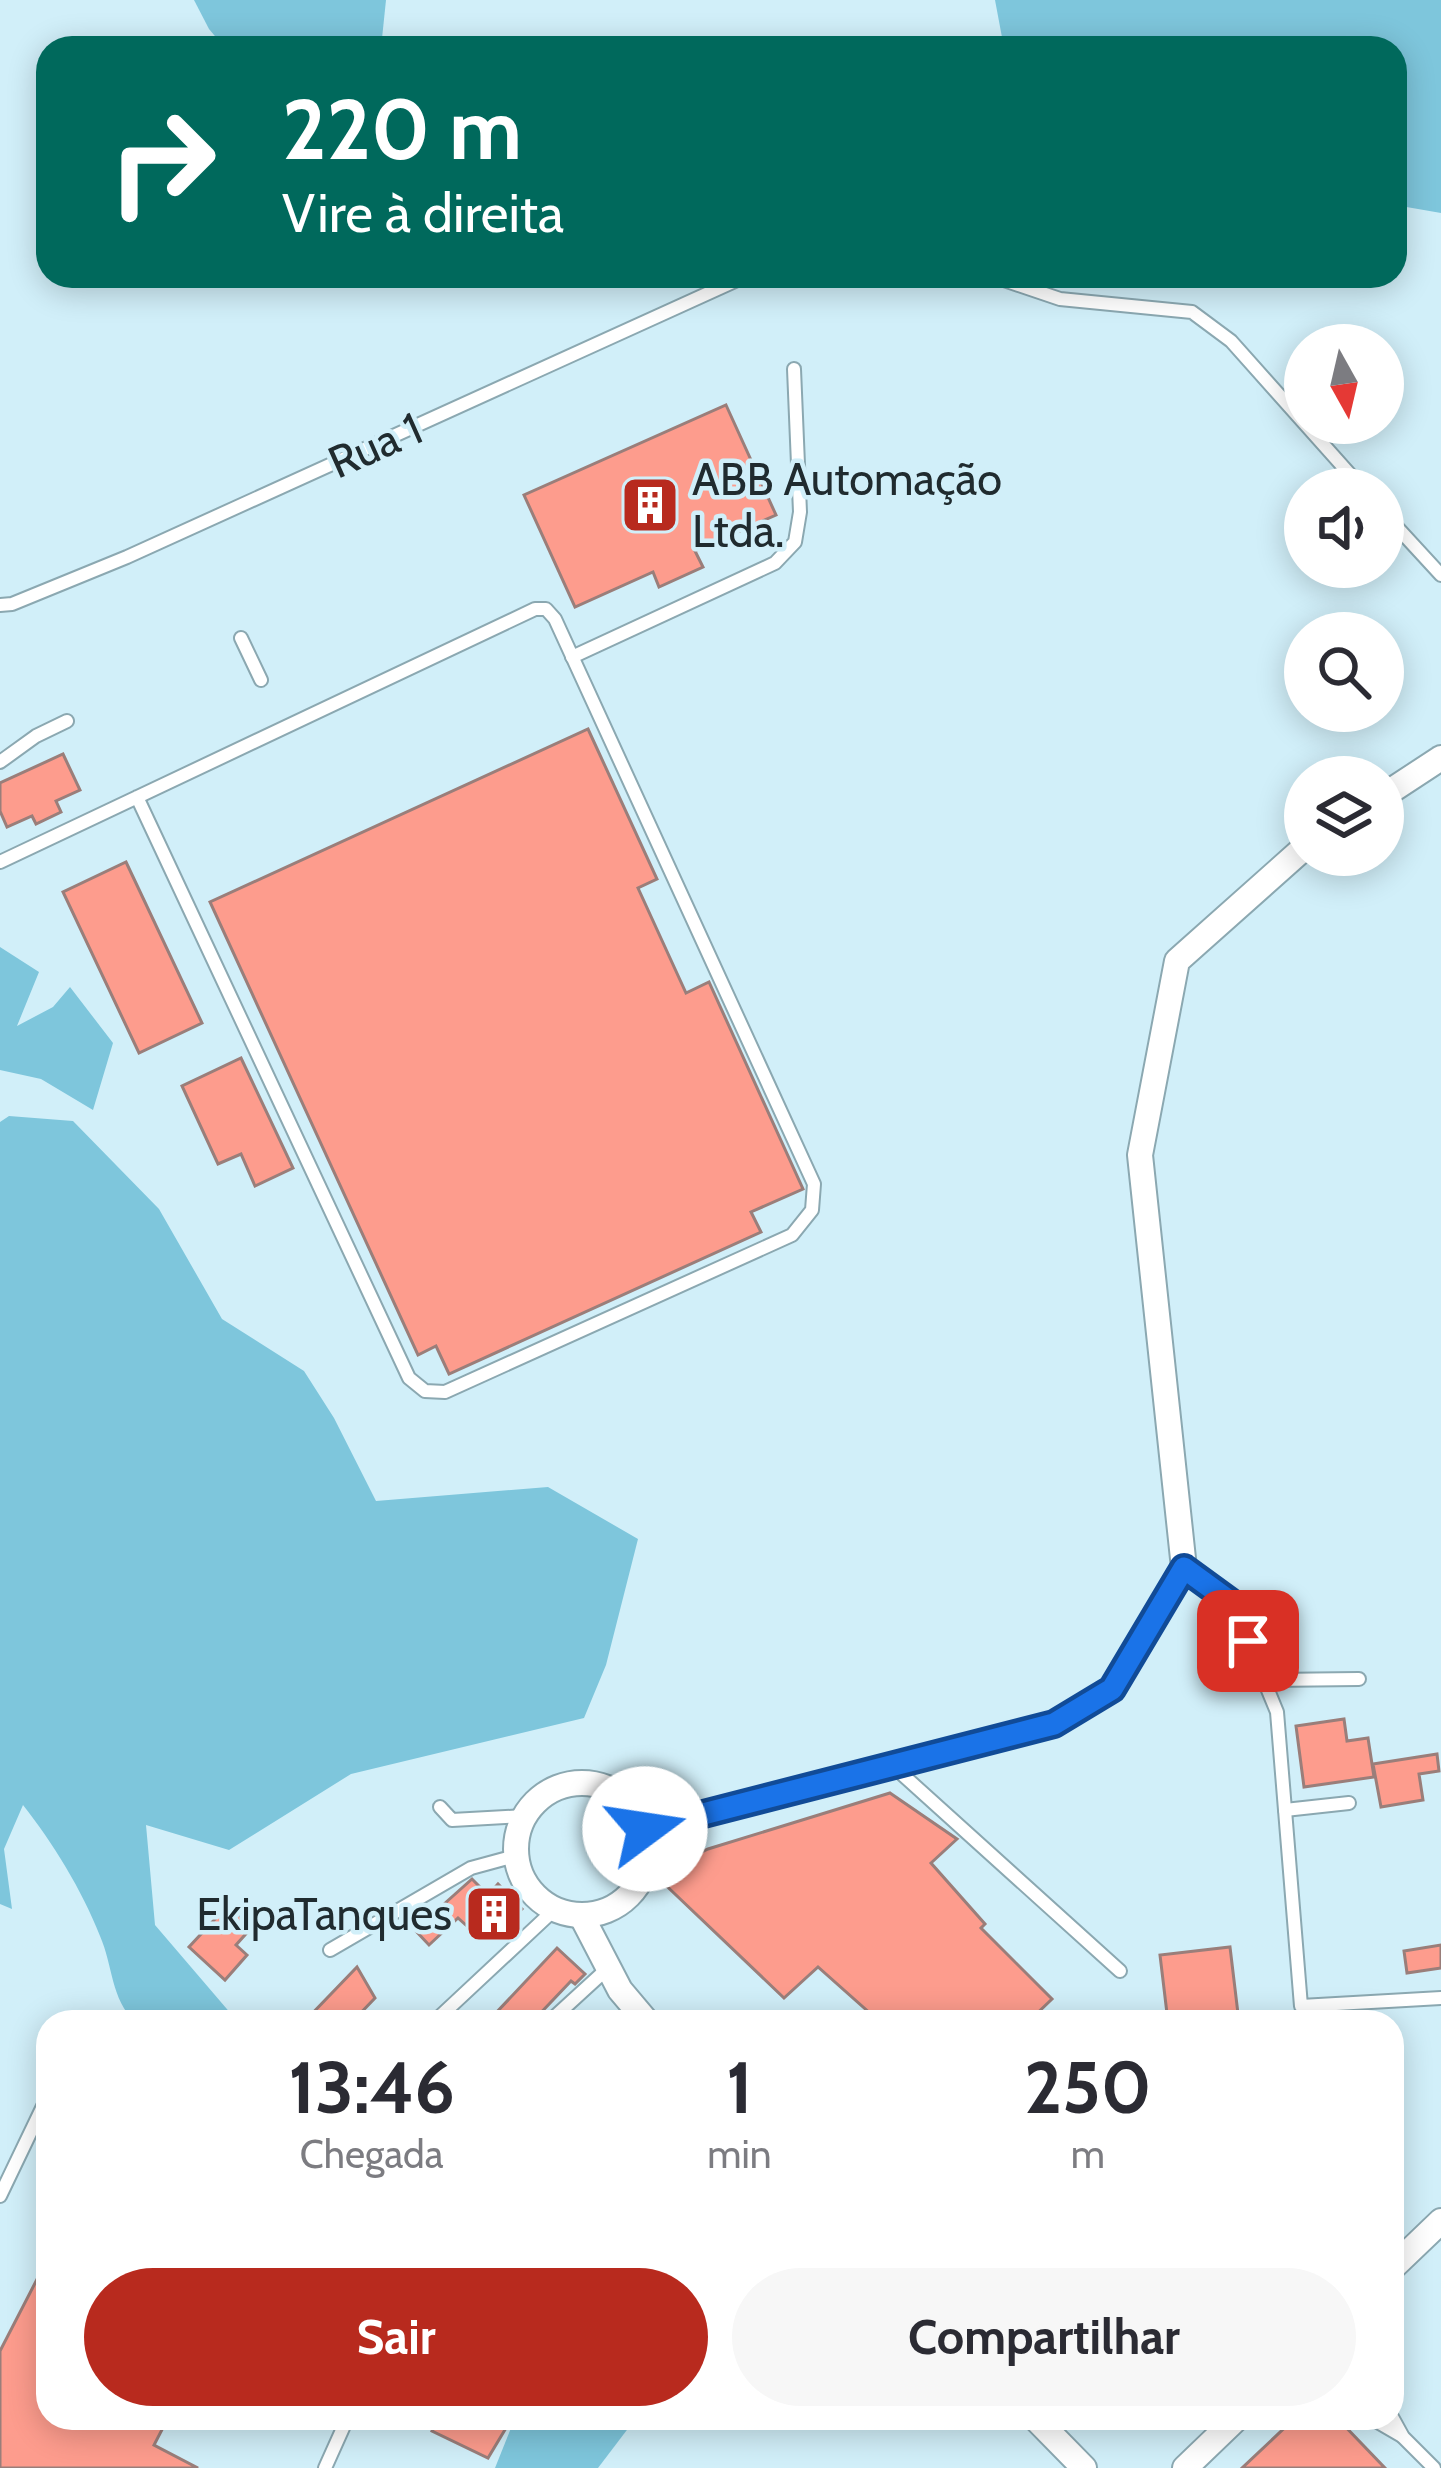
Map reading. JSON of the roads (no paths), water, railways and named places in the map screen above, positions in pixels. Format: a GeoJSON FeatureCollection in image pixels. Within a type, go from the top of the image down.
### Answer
{"type":"FeatureCollection","features":[{"type":"Feature","properties":{"kind":"street"},"geometry":{"type":"LineString","coordinates":[[1404,782],[1441,758]]}},
{"type":"Feature","properties":{"kind":"street"},"geometry":{"type":"LineString","coordinates":[[645,1829],[1054,1724],[1112,1689],[1184,1568],[1140,1155],[1177,961],[1284,866]]}},
{"type":"Feature","properties":{"kind":"street"},"geometry":{"type":"LineString","coordinates":[[582,1783],[621,1796],[645,1829],[645,1870],[631,1893],[609,1910],[581,1915],[554,1910],[532,1894],[515,1856],[524,1816],[542,1796],[582,1783]]}},
{"type":"Feature","properties":{"kind":"street"},"geometry":{"type":"LineString","coordinates":[[581,1915],[608,1968],[637,2010]]}},
{"type":"Feature","properties":{"kind":"street"},"geometry":{"type":"LineString","coordinates":[[1404,2256],[1441,2221]]}},
{"type":"Feature","properties":{"kind":"street"},"geometry":{"type":"LineString","coordinates":[[1047,2430],[1084,2468]]}},
{"type":"Feature","properties":{"kind":"street"},"geometry":{"type":"LineString","coordinates":[[1185,2468],[1216,2430]]}},
{"type":"Feature","properties":{"kind":"lane","name":"Rua 1"},"geometry":{"type":"LineString","coordinates":[[0,605],[127,557],[720,288]]}},
{"type":"Feature","properties":{"kind":"lane"},"geometry":{"type":"LineString","coordinates":[[1027,288],[1060,299],[1192,312],[1231,341],[1344,468]]}},
{"type":"Feature","properties":{"kind":"lane"},"geometry":{"type":"LineString","coordinates":[[572,657],[776,563],[795,542],[800,512],[794,369]]}},
{"type":"Feature","properties":{"kind":"lane"},"geometry":{"type":"LineString","coordinates":[[1404,535],[1441,575]]}},
{"type":"Feature","properties":{"kind":"lane"},"geometry":{"type":"LineString","coordinates":[[0,862],[136,797],[535,609],[546,610],[555,619],[814,1184],[812,1210],[792,1234],[445,1392],[425,1391],[409,1378],[136,797]]}},
{"type":"Feature","properties":{"kind":"lane"},"geometry":{"type":"LineString","coordinates":[[241,638],[262,680]]}},
{"type":"Feature","properties":{"kind":"lane"},"geometry":{"type":"LineString","coordinates":[[0,762],[36,736],[67,722]]}},
{"type":"Feature","properties":{"kind":"lane"},"geometry":{"type":"LineString","coordinates":[[1184,1568],[1232,1603],[1277,1712],[1301,2006],[1441,1998]]}},
{"type":"Feature","properties":{"kind":"lane"},"geometry":{"type":"LineString","coordinates":[[1264,1680],[1359,1678]]}},
{"type":"Feature","properties":{"kind":"lane"},"geometry":{"type":"LineString","coordinates":[[892,1765],[1120,1971]]}},
{"type":"Feature","properties":{"kind":"lane"},"geometry":{"type":"LineString","coordinates":[[1285,1810],[1349,1803]]}},
{"type":"Feature","properties":{"kind":"lane"},"geometry":{"type":"LineString","coordinates":[[440,1807],[452,1820],[524,1816]]}},
{"type":"Feature","properties":{"kind":"lane"},"geometry":{"type":"LineString","coordinates":[[330,1950],[471,1868],[515,1856]]}},
{"type":"Feature","properties":{"kind":"lane"},"geometry":{"type":"LineString","coordinates":[[447,2010],[554,1910]]}},
{"type":"Feature","properties":{"kind":"lane"},"geometry":{"type":"LineString","coordinates":[[562,2010],[608,1968]]}},
{"type":"Feature","properties":{"kind":"lane"},"geometry":{"type":"LineString","coordinates":[[0,2197],[36,2122]]}},
{"type":"Feature","properties":{"kind":"lane"},"geometry":{"type":"LineString","coordinates":[[325,2468],[343,2430]]}},
{"type":"Feature","properties":{"kind":"lane"},"geometry":{"type":"LineString","coordinates":[[1392,2430],[1433,2468]]}},
{"type":"Feature","properties":{"kind":"lane"},"geometry":{"type":"LineString","coordinates":[[1399,2430],[1403,2437]]}},
{"type":"Feature","properties":{"kind":"place","name":"ABB Automação Ltda."},"geometry":{"type":"Point","coordinates":[650,505]}},
{"type":"Feature","properties":{"kind":"place","name":"EkipaTanques"},"geometry":{"type":"Point","coordinates":[494,1914]}}]}
